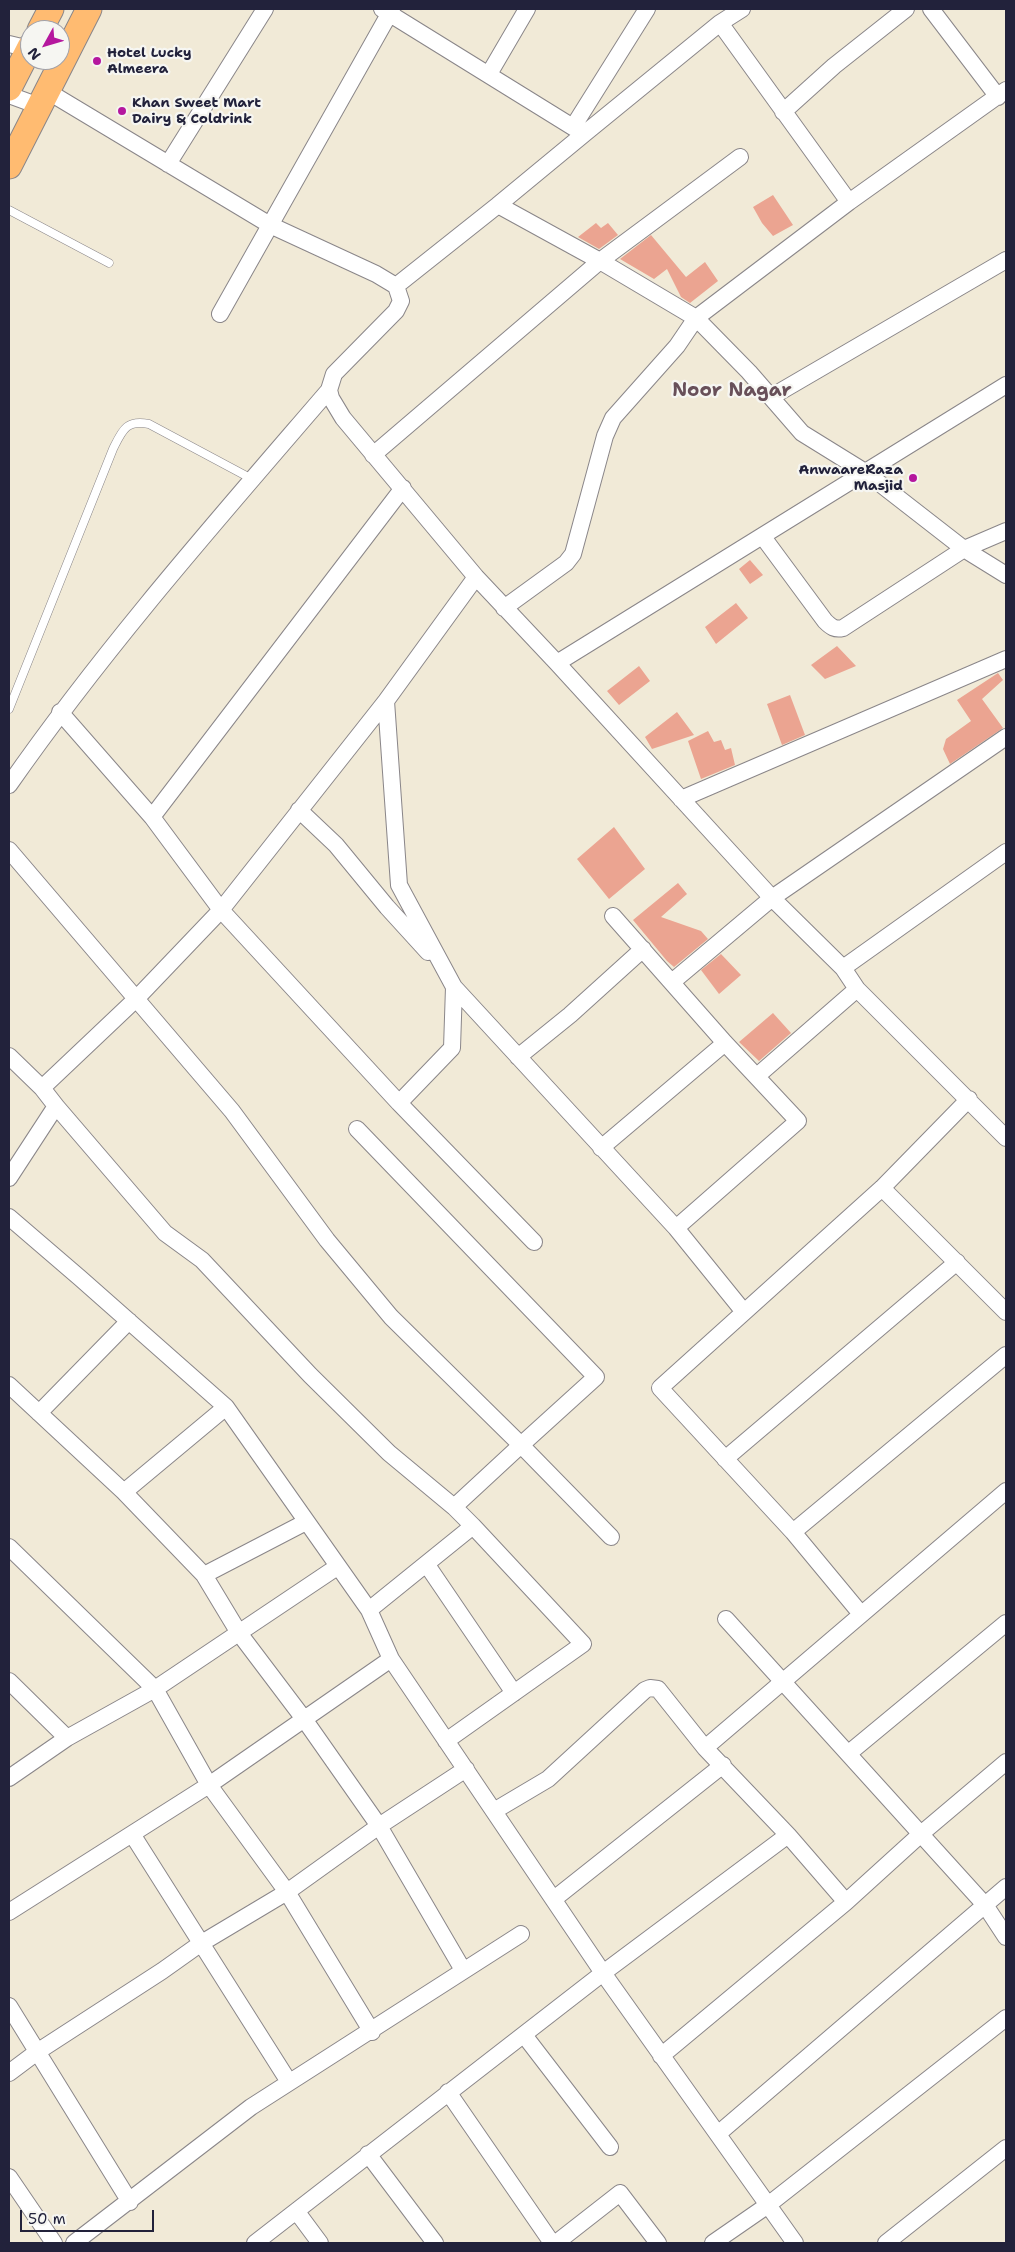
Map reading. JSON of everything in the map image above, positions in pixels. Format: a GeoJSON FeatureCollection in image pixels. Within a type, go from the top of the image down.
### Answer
{"type":"FeatureCollection","features":[{"type":"Feature","properties":{"kind":"main road"},"geometry":{"type":"LineString","coordinates":[[44,20],[52,9]]}},
{"type":"Feature","properties":{"kind":"main road"},"geometry":{"type":"LineString","coordinates":[[70,43],[89,9]]}},
{"type":"Feature","properties":{"kind":"main road"},"geometry":{"type":"LineString","coordinates":[[9,88],[20,61]]}},
{"type":"Feature","properties":{"kind":"main road"},"geometry":{"type":"LineString","coordinates":[[9,166],[56,70]]}},
{"type":"Feature","properties":{"kind":"street"},"geometry":{"type":"LineString","coordinates":[[168,164],[265,9]]}},
{"type":"Feature","properties":{"kind":"street"},"geometry":{"type":"LineString","coordinates":[[489,74],[527,9]]}},
{"type":"Feature","properties":{"kind":"street"},"geometry":{"type":"LineString","coordinates":[[579,131],[646,9]]}},
{"type":"Feature","properties":{"kind":"street"},"geometry":{"type":"LineString","coordinates":[[396,286],[498,205],[579,131],[720,23],[742,9]]}},
{"type":"Feature","properties":{"kind":"street"},"geometry":{"type":"LineString","coordinates":[[783,112],[834,66],[906,9]]}},
{"type":"Feature","properties":{"kind":"street"},"geometry":{"type":"LineString","coordinates":[[504,608],[566,563],[573,554],[605,436],[613,418],[677,346],[696,318],[849,202],[1002,94],[931,9]]}},
{"type":"Feature","properties":{"kind":"street"},"geometry":{"type":"LineString","coordinates":[[220,314],[387,10],[579,131]]}},
{"type":"Feature","properties":{"kind":"street"},"geometry":{"type":"LineString","coordinates":[[720,23],[849,202]]}},
{"type":"Feature","properties":{"kind":"street"},"geometry":{"type":"LineString","coordinates":[[9,95],[43,98],[168,164],[270,225],[376,274],[396,286],[401,301],[396,311],[334,374],[330,390],[331,398],[343,418],[504,608],[557,662],[772,898],[843,968],[857,989],[1006,1138]]}},
{"type":"Feature","properties":{"kind":"street"},"geometry":{"type":"LineString","coordinates":[[373,455],[600,261],[740,157]]}},
{"type":"Feature","properties":{"kind":"street"},"geometry":{"type":"LineString","coordinates":[[498,205],[600,261],[696,318],[802,433],[865,472],[964,549],[1006,575]]}},
{"type":"Feature","properties":{"kind":"street"},"geometry":{"type":"LineString","coordinates":[[770,397],[1006,260]]}},
{"type":"Feature","properties":{"kind":"street"},"geometry":{"type":"LineString","coordinates":[[557,662],[1006,385]]}},
{"type":"Feature","properties":{"kind":"street"},"geometry":{"type":"LineString","coordinates":[[9,785],[60,712],[252,479],[330,390]]}},
{"type":"Feature","properties":{"kind":"street"},"geometry":{"type":"LineString","coordinates":[[152,817],[403,488]]}},
{"type":"Feature","properties":{"kind":"street"},"geometry":{"type":"LineString","coordinates":[[762,537],[825,621],[838,630],[844,628],[964,549],[1006,531]]}},
{"type":"Feature","properties":{"kind":"street"},"geometry":{"type":"LineString","coordinates":[[42,1088],[136,999],[222,910],[386,701],[476,577]]}},
{"type":"Feature","properties":{"kind":"street"},"geometry":{"type":"LineString","coordinates":[[681,799],[1006,659]]}},
{"type":"Feature","properties":{"kind":"street"},"geometry":{"type":"LineString","coordinates":[[386,701],[399,885],[440,964],[454,987],[676,1228],[744,1312]]}},
{"type":"Feature","properties":{"kind":"street"},"geometry":{"type":"LineString","coordinates":[[60,712],[152,817],[222,910],[399,1103],[534,1242]]}},
{"type":"Feature","properties":{"kind":"street"},"geometry":{"type":"LineString","coordinates":[[672,982],[772,898],[1006,737]]}},
{"type":"Feature","properties":{"kind":"street"},"geometry":{"type":"LineString","coordinates":[[299,810],[336,845],[410,934],[440,964]]}},
{"type":"Feature","properties":{"kind":"street"},"geometry":{"type":"LineString","coordinates":[[9,850],[232,1111],[327,1240],[391,1317],[521,1444],[610,1537]]}},
{"type":"Feature","properties":{"kind":"street"},"geometry":{"type":"LineString","coordinates":[[843,968],[1006,852]]}},
{"type":"Feature","properties":{"kind":"street"},"geometry":{"type":"LineString","coordinates":[[613,916],[725,1044],[758,1076],[798,1121],[676,1228]]}},
{"type":"Feature","properties":{"kind":"street"},"geometry":{"type":"LineString","coordinates":[[518,1057],[570,1015],[642,949]]}},
{"type":"Feature","properties":{"kind":"street"},"geometry":{"type":"LineString","coordinates":[[399,1103],[452,1048],[454,987]]}},
{"type":"Feature","properties":{"kind":"street"},"geometry":{"type":"LineString","coordinates":[[758,1076],[857,989]]}},
{"type":"Feature","properties":{"kind":"street"},"geometry":{"type":"LineString","coordinates":[[601,1148],[725,1044]]}},
{"type":"Feature","properties":{"kind":"street"},"geometry":{"type":"LineString","coordinates":[[9,1056],[42,1088],[165,1233],[202,1260],[310,1375],[389,1453],[454,1507],[583,1644],[446,1741]]}},
{"type":"Feature","properties":{"kind":"street"},"geometry":{"type":"LineString","coordinates":[[860,1614],[793,1532],[660,1388],[882,1188],[969,1099]]}},
{"type":"Feature","properties":{"kind":"street"},"geometry":{"type":"LineString","coordinates":[[9,1178],[56,1106]]}},
{"type":"Feature","properties":{"kind":"street"},"geometry":{"type":"LineString","coordinates":[[357,1129],[596,1377],[454,1507]]}},
{"type":"Feature","properties":{"kind":"street"},"geometry":{"type":"LineString","coordinates":[[882,1188],[1006,1312]]}},
{"type":"Feature","properties":{"kind":"street"},"geometry":{"type":"LineString","coordinates":[[9,1217],[226,1407],[369,1610],[390,1659],[603,1973],[795,2243]]}},
{"type":"Feature","properties":{"kind":"street"},"geometry":{"type":"LineString","coordinates":[[726,1459],[956,1262]]}},
{"type":"Feature","properties":{"kind":"street"},"geometry":{"type":"LineString","coordinates":[[39,1413],[129,1321]]}},
{"type":"Feature","properties":{"kind":"street"},"geometry":{"type":"LineString","coordinates":[[793,1532],[1006,1355]]}},
{"type":"Feature","properties":{"kind":"street"},"geometry":{"type":"LineString","coordinates":[[9,1385],[124,1492],[204,1575],[239,1633],[304,1719],[379,1826],[463,1970]]}},
{"type":"Feature","properties":{"kind":"street"},"geometry":{"type":"LineString","coordinates":[[124,1492],[226,1407]]}},
{"type":"Feature","properties":{"kind":"street"},"geometry":{"type":"LineString","coordinates":[[705,1748],[1006,1491]]}},
{"type":"Feature","properties":{"kind":"street"},"geometry":{"type":"LineString","coordinates":[[204,1575],[306,1522]]}},
{"type":"Feature","properties":{"kind":"street"},"geometry":{"type":"LineString","coordinates":[[369,1610],[473,1526]]}},
{"type":"Feature","properties":{"kind":"street"},"geometry":{"type":"LineString","coordinates":[[9,1547],[155,1689],[210,1785],[287,1892],[372,2032]]}},
{"type":"Feature","properties":{"kind":"street"},"geometry":{"type":"LineString","coordinates":[[427,1565],[514,1693]]}},
{"type":"Feature","properties":{"kind":"street"},"geometry":{"type":"LineString","coordinates":[[9,1778],[68,1738],[155,1689],[337,1567]]}},
{"type":"Feature","properties":{"kind":"street"},"geometry":{"type":"LineString","coordinates":[[726,1618],[922,1833],[985,1905],[1006,1937]]}},
{"type":"Feature","properties":{"kind":"street"},"geometry":{"type":"LineString","coordinates":[[849,1753],[1006,1623]]}},
{"type":"Feature","properties":{"kind":"street"},"geometry":{"type":"LineString","coordinates":[[9,1912],[210,1785],[390,1659]]}},
{"type":"Feature","properties":{"kind":"street"},"geometry":{"type":"LineString","coordinates":[[9,1681],[68,1738]]}},
{"type":"Feature","properties":{"kind":"street"},"geometry":{"type":"LineString","coordinates":[[494,1811],[548,1779],[639,1695],[650,1688],[658,1689],[705,1748],[788,1835],[846,1902]]}},
{"type":"Feature","properties":{"kind":"street"},"geometry":{"type":"LineString","coordinates":[[661,2056],[846,1902],[922,1833],[1006,1762]]}},
{"type":"Feature","properties":{"kind":"street"},"geometry":{"type":"LineString","coordinates":[[554,1899],[723,1765]]}},
{"type":"Feature","properties":{"kind":"street"},"geometry":{"type":"LineString","coordinates":[[9,2073],[37,2052],[162,1971],[200,1944],[287,1892],[379,1826],[466,1769]]}},
{"type":"Feature","properties":{"kind":"street"},"geometry":{"type":"LineString","coordinates":[[132,1834],[289,2082]]}},
{"type":"Feature","properties":{"kind":"street"},"geometry":{"type":"LineString","coordinates":[[255,2243],[603,1973],[788,1835]]}},
{"type":"Feature","properties":{"kind":"street"},"geometry":{"type":"LineString","coordinates":[[719,2134],[1006,1887]]}},
{"type":"Feature","properties":{"kind":"street"},"geometry":{"type":"LineString","coordinates":[[74,2243],[130,2202],[251,2107],[372,2032],[463,1970],[521,1934]]}},
{"type":"Feature","properties":{"kind":"street"},"geometry":{"type":"LineString","coordinates":[[9,2006],[130,2202]]}},
{"type":"Feature","properties":{"kind":"street"},"geometry":{"type":"LineString","coordinates":[[713,2243],[768,2205],[1006,2018]]}},
{"type":"Feature","properties":{"kind":"street"},"geometry":{"type":"LineString","coordinates":[[524,2034],[610,2147]]}},
{"type":"Feature","properties":{"kind":"street"},"geometry":{"type":"LineString","coordinates":[[448,2092],[552,2243]]}},
{"type":"Feature","properties":{"kind":"street"},"geometry":{"type":"LineString","coordinates":[[886,2243],[1006,2148]]}},
{"type":"Feature","properties":{"kind":"street"},"geometry":{"type":"LineString","coordinates":[[368,2154],[434,2243]]}},
{"type":"Feature","properties":{"kind":"street"},"geometry":{"type":"LineString","coordinates":[[9,2177],[54,2243]]}},
{"type":"Feature","properties":{"kind":"street"},"geometry":{"type":"LineString","coordinates":[[556,2243],[620,2193],[658,2243]]}},
{"type":"Feature","properties":{"kind":"street"},"geometry":{"type":"LineString","coordinates":[[297,2212],[320,2243]]}},
{"type":"Feature","properties":{"kind":"lane"},"geometry":{"type":"LineString","coordinates":[[9,210],[109,263]]}},
{"type":"Feature","properties":{"kind":"lane"},"geometry":{"type":"LineString","coordinates":[[9,709],[113,449],[129,424],[138,421],[149,424],[252,479]]}},
{"type":"Feature","properties":{"kind":"building"},"geometry":{"type":"Polygon","coordinates":[[[773,195],[793,225],[773,236],[762,223],[753,207],[773,195]]]}},
{"type":"Feature","properties":{"kind":"building"},"geometry":{"type":"Polygon","coordinates":[[[596,223],[601,228],[608,223],[618,235],[599,249],[578,237],[596,223]]]}},
{"type":"Feature","properties":{"kind":"building"},"geometry":{"type":"Polygon","coordinates":[[[651,235],[686,277],[705,262],[718,281],[690,303],[681,297],[667,269],[654,279],[620,259],[651,235]]]}},
{"type":"Feature","properties":{"kind":"building"},"geometry":{"type":"Polygon","coordinates":[[[750,560],[763,575],[750,584],[739,569],[750,560]]]}},
{"type":"Feature","properties":{"kind":"building"},"geometry":{"type":"Polygon","coordinates":[[[736,603],[748,618],[716,644],[705,627],[736,603]]]}},
{"type":"Feature","properties":{"kind":"building"},"geometry":{"type":"Polygon","coordinates":[[[837,646],[856,666],[825,679],[811,665],[837,646]]]}},
{"type":"Feature","properties":{"kind":"building"},"geometry":{"type":"Polygon","coordinates":[[[639,666],[650,681],[619,705],[607,691],[639,666]]]}},
{"type":"Feature","properties":{"kind":"building"},"geometry":{"type":"Polygon","coordinates":[[[998,673],[1003,680],[982,699],[1003,728],[950,764],[943,749],[946,739],[971,721],[957,700],[998,673]]]}},
{"type":"Feature","properties":{"kind":"building"},"geometry":{"type":"Polygon","coordinates":[[[790,695],[805,735],[782,745],[767,704],[790,695]]]}},
{"type":"Feature","properties":{"kind":"building"},"geometry":{"type":"Polygon","coordinates":[[[677,712],[694,735],[652,749],[645,737],[677,712]]]}},
{"type":"Feature","properties":{"kind":"building"},"geometry":{"type":"Polygon","coordinates":[[[708,731],[714,742],[721,740],[725,750],[731,748],[735,765],[701,779],[688,741],[708,731]]]}},
{"type":"Feature","properties":{"kind":"building"},"geometry":{"type":"Polygon","coordinates":[[[614,827],[645,869],[609,899],[577,859],[614,827]]]}},
{"type":"Feature","properties":{"kind":"building"},"geometry":{"type":"Polygon","coordinates":[[[678,883],[687,894],[661,917],[701,931],[708,939],[674,967],[633,920],[678,883]]]}},
{"type":"Feature","properties":{"kind":"building"},"geometry":{"type":"Polygon","coordinates":[[[721,954],[741,975],[719,994],[701,970],[721,954]]]}},
{"type":"Feature","properties":{"kind":"building"},"geometry":{"type":"Polygon","coordinates":[[[773,1013],[791,1033],[759,1061],[739,1042],[773,1013]]]}},
{"type":"Feature","properties":{"kind":"place","name":"Hotel Lucky Almeera"},"geometry":{"type":"Point","coordinates":[97,61]}},
{"type":"Feature","properties":{"kind":"place","name":"Khan Sweet Mart Dairy & Coldrink"},"geometry":{"type":"Point","coordinates":[122,111]}},
{"type":"Feature","properties":{"kind":"place","name":"AnwaareRaza Masjid"},"geometry":{"type":"Point","coordinates":[913,478]}},
{"type":"Feature","properties":{"kind":"district","name":"Noor Nagar"},"geometry":{"type":"Point","coordinates":[732,391]}}]}
